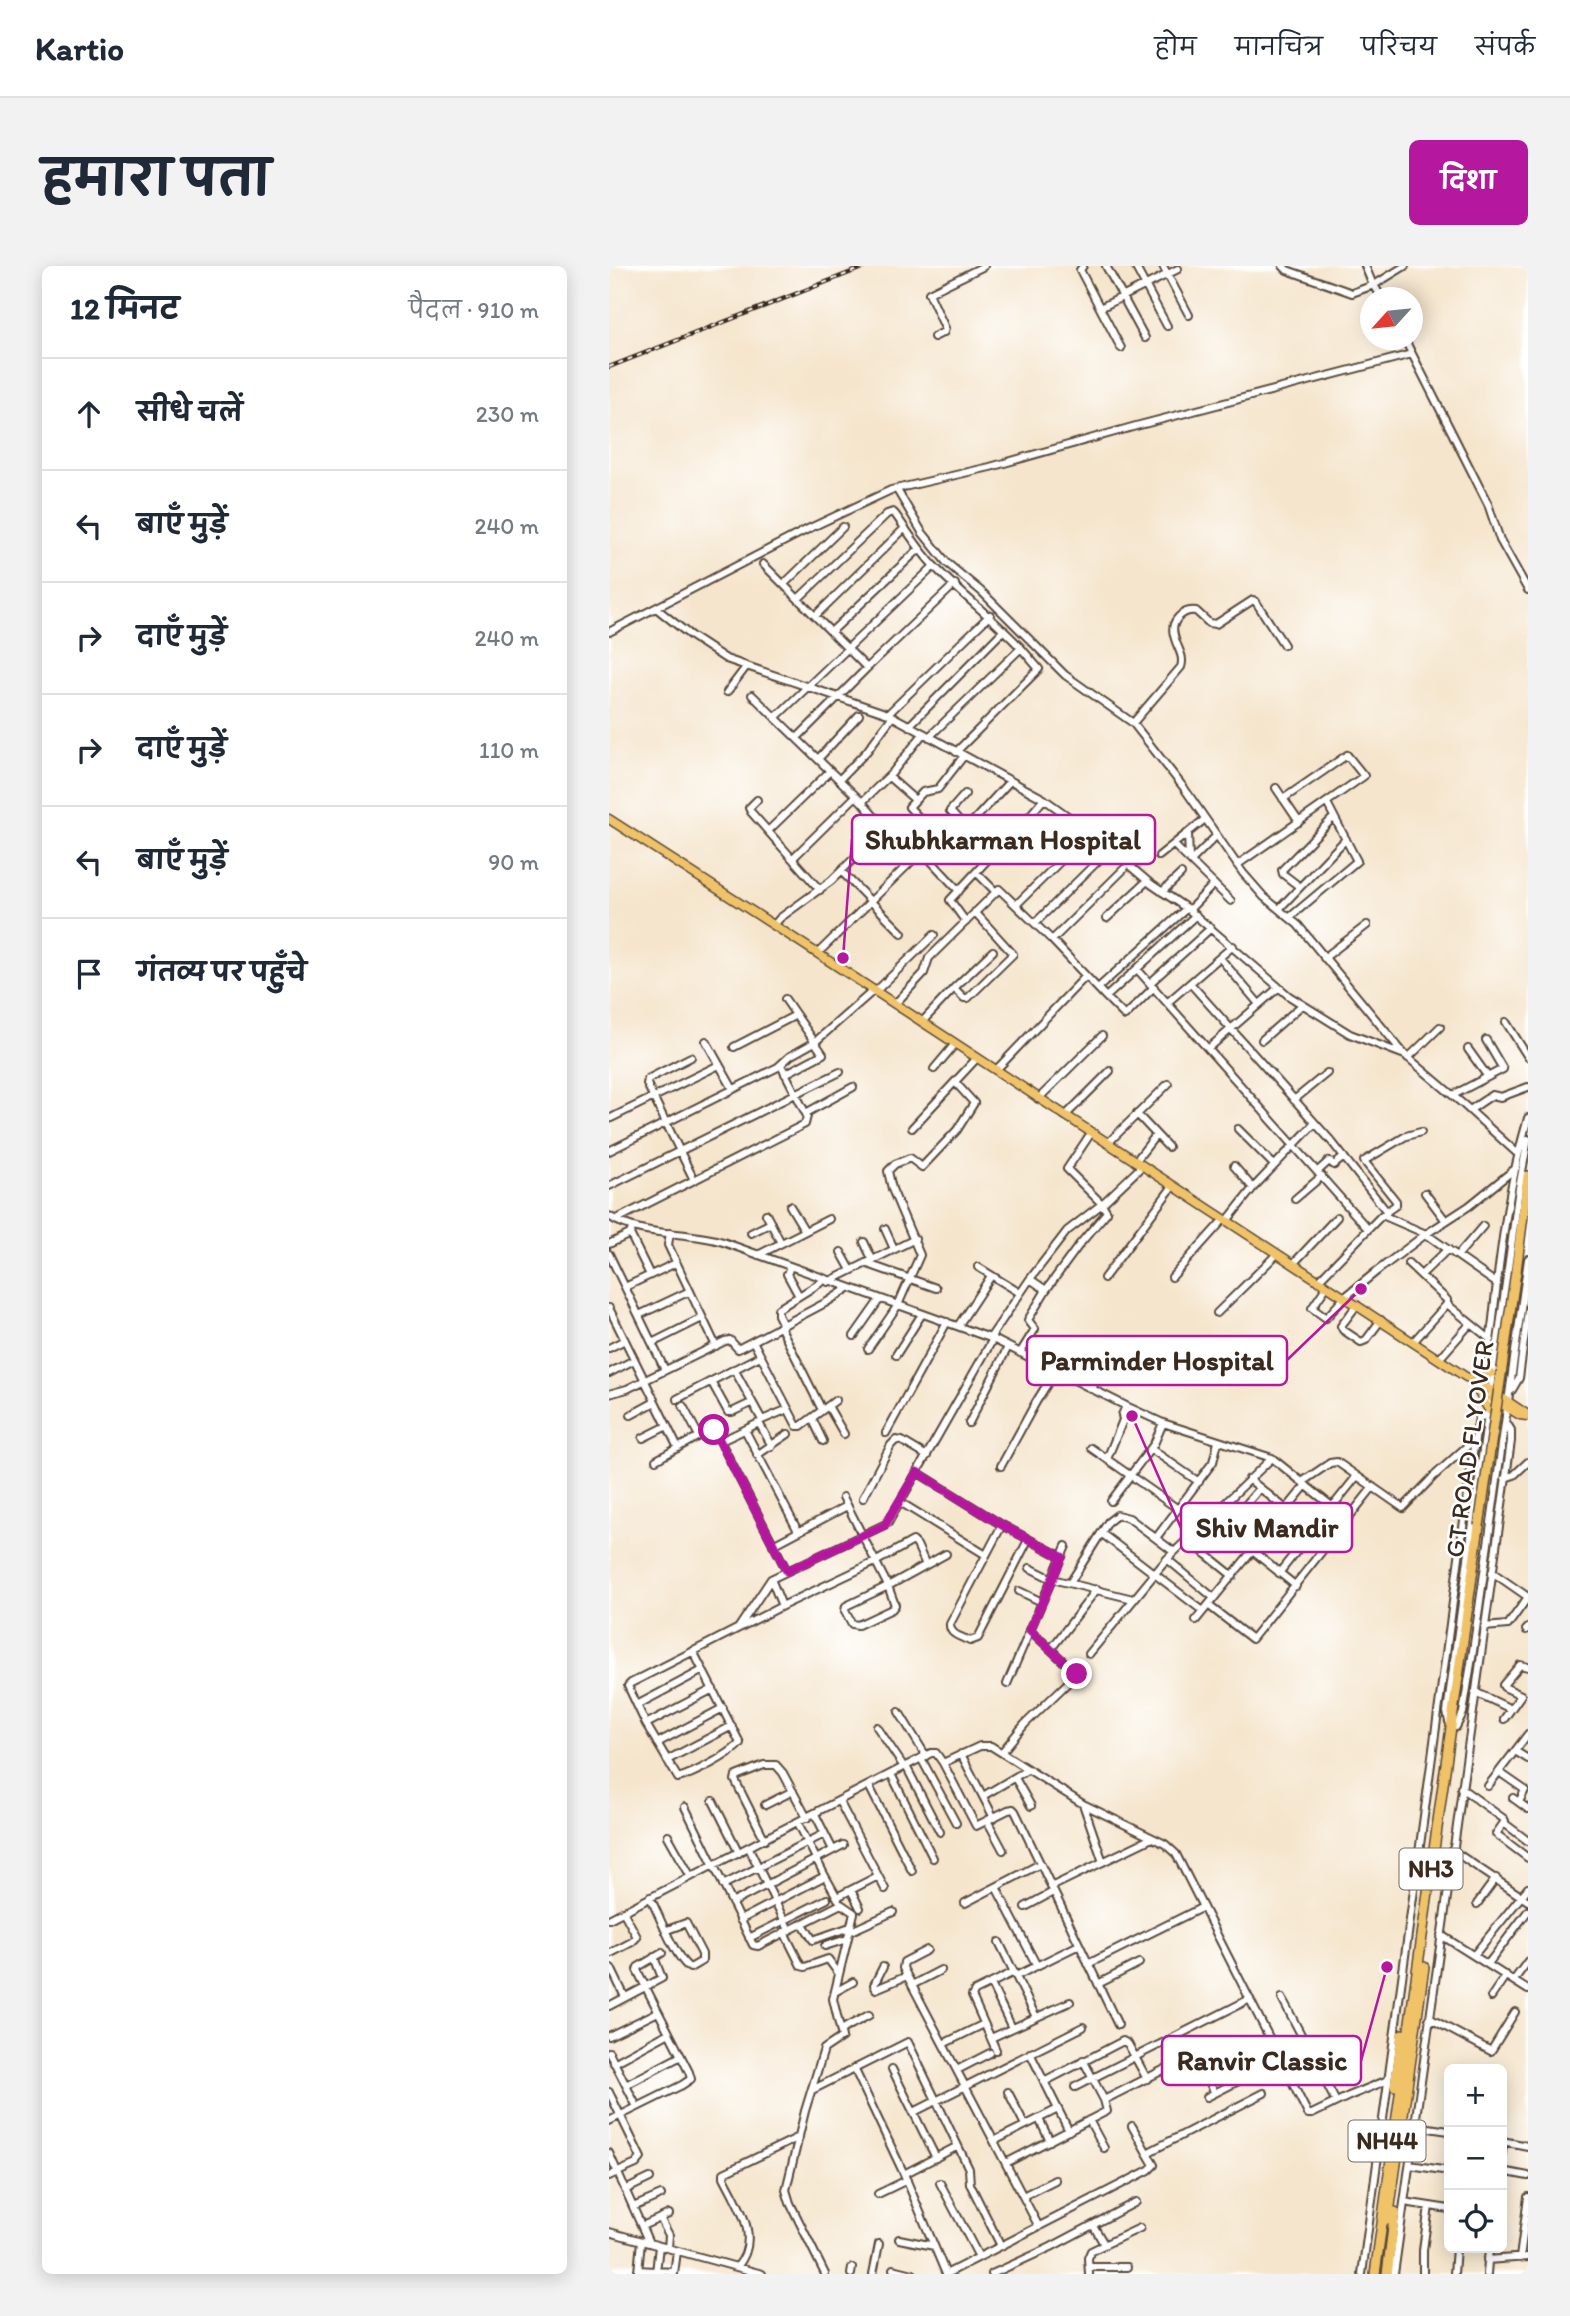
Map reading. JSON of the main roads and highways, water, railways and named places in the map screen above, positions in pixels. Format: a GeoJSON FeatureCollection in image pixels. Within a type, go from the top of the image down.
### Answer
{"type":"FeatureCollection","features":[{"type":"Feature","properties":{"kind":"highway","name":"GT ROAD FLYOVER"},"geometry":{"type":"LineString","coordinates":[[1453,1727],[1518,1272],[1528,1176]]}},
{"type":"Feature","properties":{"kind":"highway","name":"GT ROAD FLYOVER"},"geometry":{"type":"LineString","coordinates":[[1518,1272],[1528,1219]]}},
{"type":"Feature","properties":{"kind":"highway","name":"NH3"},"geometry":{"type":"LineString","coordinates":[[1375,2274],[1419,2003],[1453,1727]]}},
{"type":"Feature","properties":{"kind":"highway","name":"NH3"},"geometry":{"type":"LineString","coordinates":[[1381,2274],[1412,2011],[1453,1727]]}},
{"type":"Feature","properties":{"kind":"highway","name":"NH44"},"geometry":{"type":"LineString","coordinates":[[1387,2274],[1422,2024],[1423,2014],[1419,2003]]}},
{"type":"Feature","properties":{"kind":"highway","name":"NH44"},"geometry":{"type":"LineString","coordinates":[[1369,2274],[1405,2016],[1412,2011]]}},
{"type":"Feature","properties":{"kind":"main road"},"geometry":{"type":"LineString","coordinates":[[609,819],[1414,1341],[1491,1394],[1528,1415]]}},
{"type":"Feature","properties":{"kind":"main road"},"geometry":{"type":"LineString","coordinates":[[1475,1383],[1492,1376]]}},
{"type":"Feature","properties":{"kind":"main road"},"geometry":{"type":"LineString","coordinates":[[1475,1383],[1489,1412]]}},
{"type":"Feature","properties":{"kind":"railway"},"geometry":{"type":"LineString","coordinates":[[609,367],[867,266]]}},
{"type":"Feature","properties":{"kind":"place","name":"Shubhkarman Hospital"},"geometry":{"type":"Point","coordinates":[843,958]}},
{"type":"Feature","properties":{"kind":"place","name":"Parminder Hospital"},"geometry":{"type":"Point","coordinates":[1361,1289]}},
{"type":"Feature","properties":{"kind":"place","name":"Shiv Mandir"},"geometry":{"type":"Point","coordinates":[1132,1416]}},
{"type":"Feature","properties":{"kind":"place","name":"Ranvir Classic"},"geometry":{"type":"Point","coordinates":[1387,1967]}}]}
